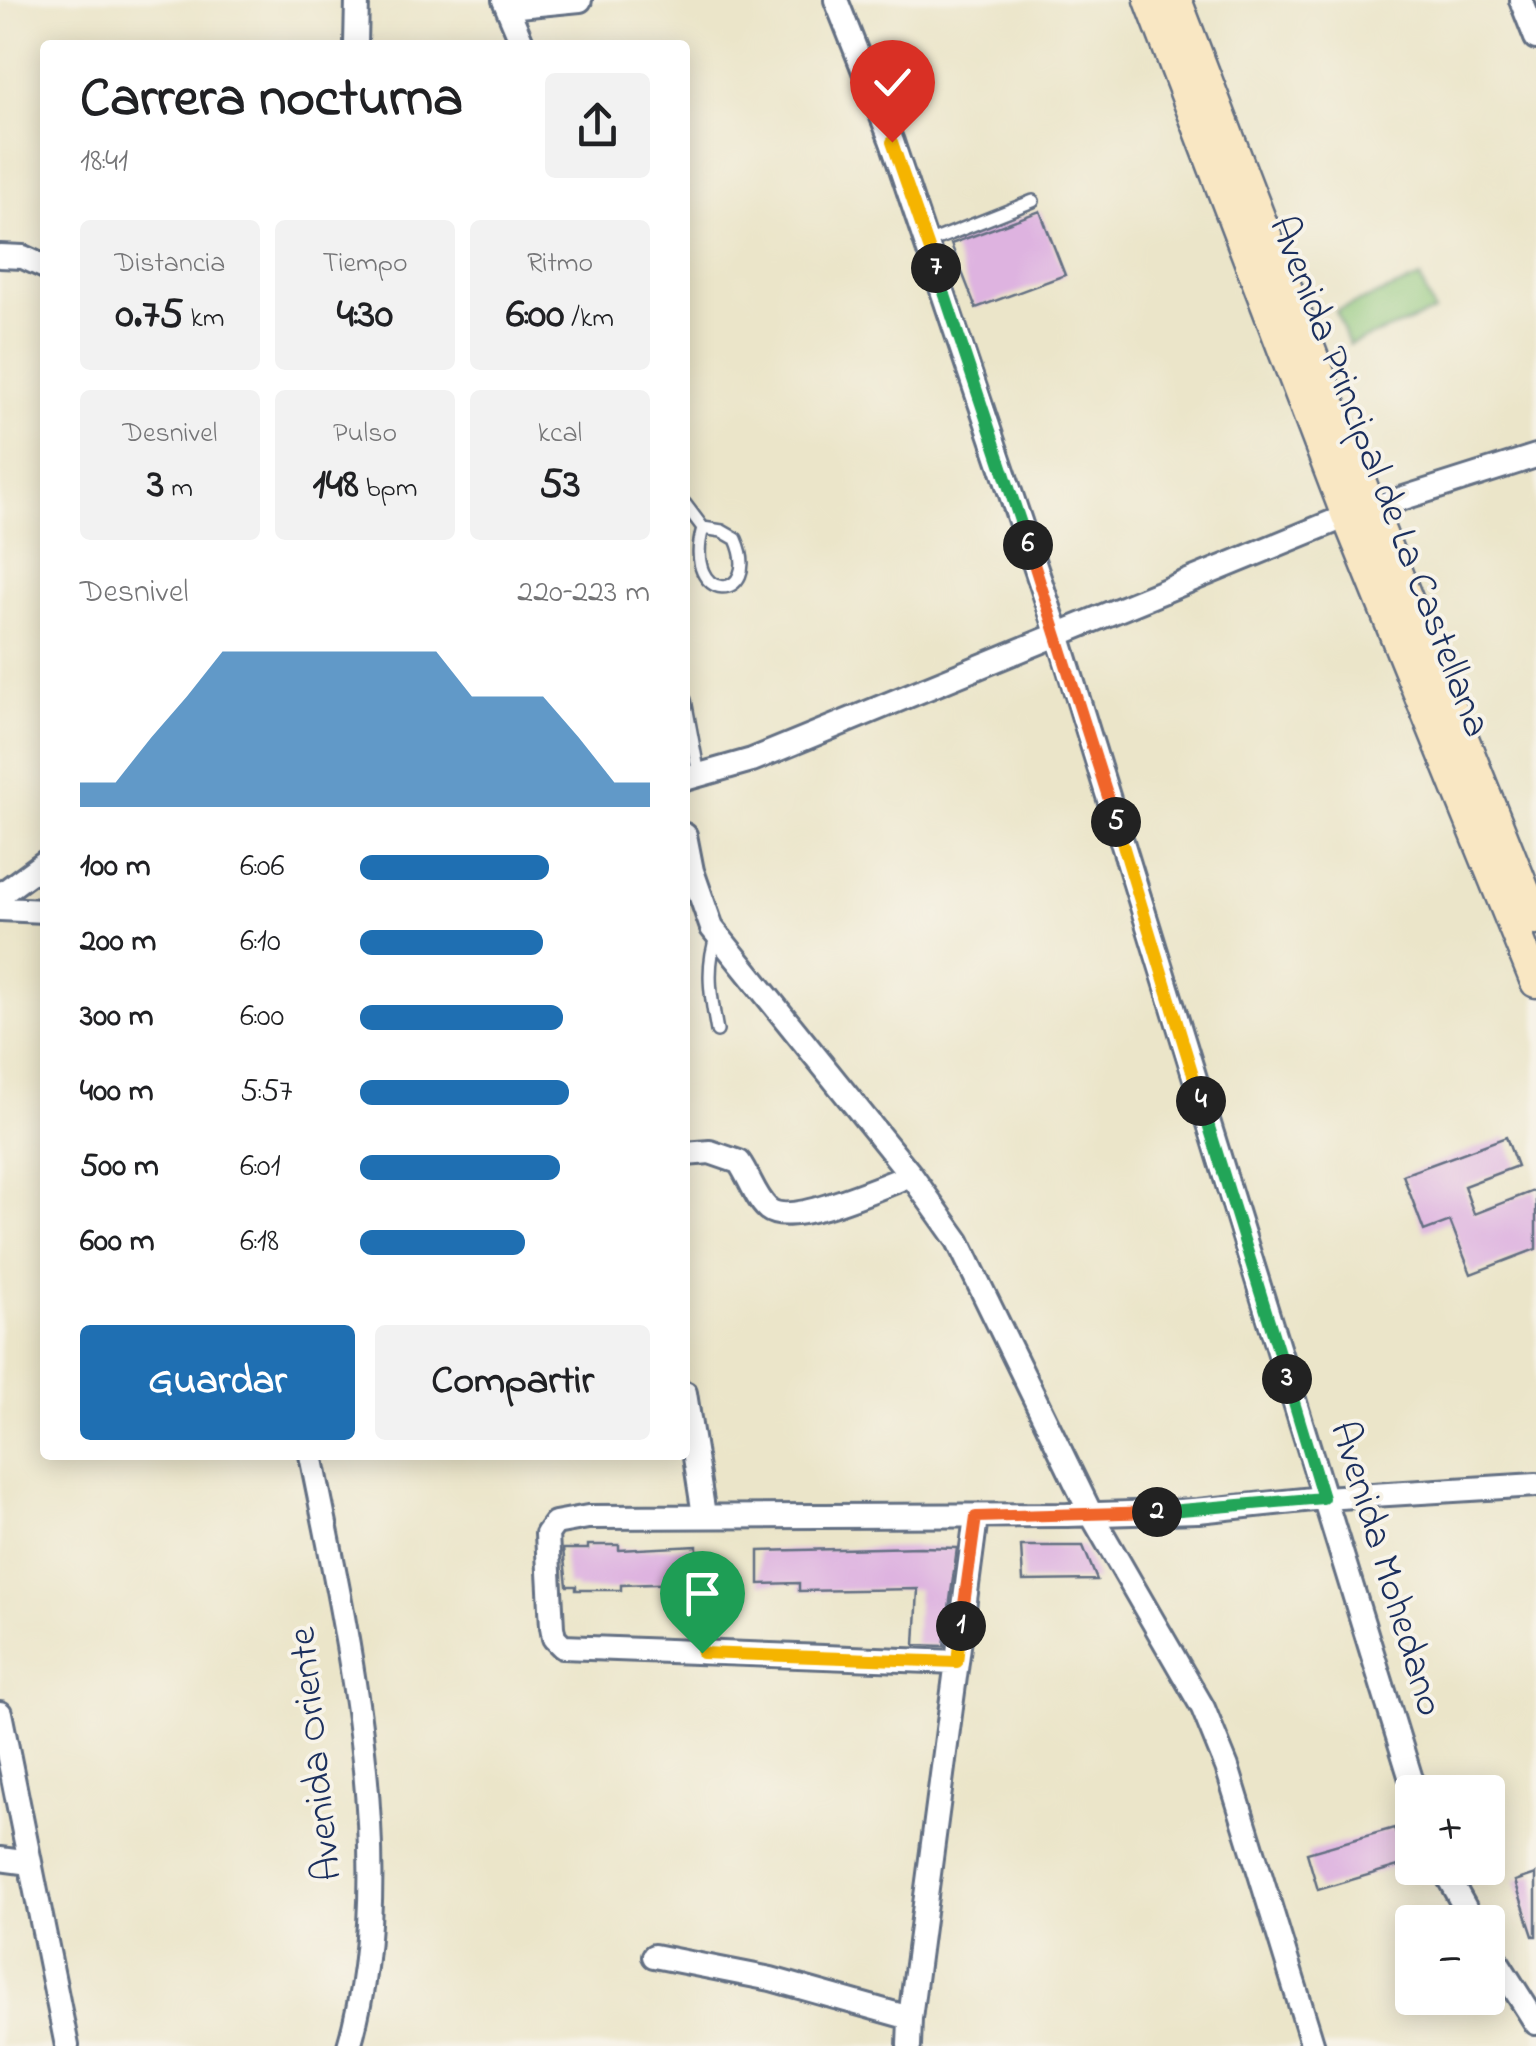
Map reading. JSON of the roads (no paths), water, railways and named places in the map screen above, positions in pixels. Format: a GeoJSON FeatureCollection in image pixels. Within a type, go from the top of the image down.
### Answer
{"type":"FeatureCollection","features":[{"type":"Feature","properties":{"kind":"street"},"geometry":{"type":"LineString","coordinates":[[356,40],[358,0]]}},
{"type":"Feature","properties":{"kind":"street"},"geometry":{"type":"LineString","coordinates":[[521,40],[506,4],[580,0]]}},
{"type":"Feature","properties":{"kind":"street","name":"Avenida Mohedano"},"geometry":{"type":"LineString","coordinates":[[836,0],[892,142],[1058,634],[1410,1775]]}},
{"type":"Feature","properties":{"kind":"street","name":"Avenida Principal de La Castellana"},"geometry":{"type":"LineString","coordinates":[[1150,0],[1359,512],[1536,920]]}},
{"type":"Feature","properties":{"kind":"street","name":"Avenida Principal de La Castellana"},"geometry":{"type":"LineString","coordinates":[[1176,0],[1359,512],[1536,982]]}},
{"type":"Feature","properties":{"kind":"street"},"geometry":{"type":"LineString","coordinates":[[1522,0],[1536,38]]}},
{"type":"Feature","properties":{"kind":"street"},"geometry":{"type":"LineString","coordinates":[[0,256],[22,257],[40,265]]}},
{"type":"Feature","properties":{"kind":"street"},"geometry":{"type":"LineString","coordinates":[[692,777],[752,760],[1359,512],[1536,456]]}},
{"type":"Feature","properties":{"kind":"street"},"geometry":{"type":"LineString","coordinates":[[690,855],[704,913],[717,936],[911,1175],[969,1260],[1091,1514],[1203,1708],[1227,1767],[1313,2046]]}},
{"type":"Feature","properties":{"kind":"street"},"geometry":{"type":"LineString","coordinates":[[0,895],[40,866]]}},
{"type":"Feature","properties":{"kind":"street"},"geometry":{"type":"LineString","coordinates":[[0,909],[40,912]]}},
{"type":"Feature","properties":{"kind":"street"},"geometry":{"type":"LineString","coordinates":[[690,1154],[710,1152],[739,1162],[760,1199],[780,1215],[819,1208],[911,1175]]}},
{"type":"Feature","properties":{"kind":"street"},"geometry":{"type":"LineString","coordinates":[[690,1425],[704,1515]]}},
{"type":"Feature","properties":{"kind":"street","name":"Avenida Oriente"},"geometry":{"type":"LineString","coordinates":[[312,1460],[353,1687],[372,1859],[362,1989],[351,2037]]}},
{"type":"Feature","properties":{"kind":"street"},"geometry":{"type":"LineString","coordinates":[[957,1662],[563,1647],[554,1638],[547,1534],[555,1524],[588,1517],[1091,1514],[1536,1485]]}},
{"type":"Feature","properties":{"kind":"street"},"geometry":{"type":"LineString","coordinates":[[909,2046],[976,1517]]}},
{"type":"Feature","properties":{"kind":"street"},"geometry":{"type":"LineString","coordinates":[[0,1714],[67,2046]]}},
{"type":"Feature","properties":{"kind":"street"},"geometry":{"type":"LineString","coordinates":[[0,1859],[30,1863]]}},
{"type":"Feature","properties":{"kind":"street"},"geometry":{"type":"LineString","coordinates":[[654,1956],[771,1979],[910,2018]]}},
{"type":"Feature","properties":{"kind":"street"},"geometry":{"type":"LineString","coordinates":[[1505,1974],[1536,2023]]}},
{"type":"Feature","properties":{"kind":"street"},"geometry":{"type":"LineString","coordinates":[[351,2037],[372,2046]]}},
{"type":"Feature","properties":{"kind":"lane"},"geometry":{"type":"LineString","coordinates":[[927,242],[1033,201]]}},
{"type":"Feature","properties":{"kind":"lane"},"geometry":{"type":"LineString","coordinates":[[690,507],[703,528],[697,556],[700,568],[707,580],[730,587],[738,582],[743,564],[736,539],[722,531],[703,528]]}},
{"type":"Feature","properties":{"kind":"lane"},"geometry":{"type":"LineString","coordinates":[[717,936],[709,967],[717,1031]]}}]}
